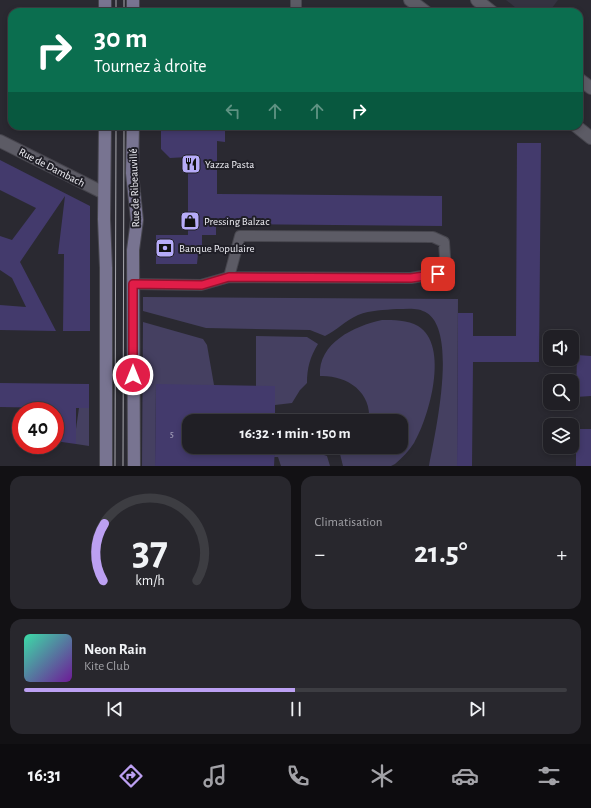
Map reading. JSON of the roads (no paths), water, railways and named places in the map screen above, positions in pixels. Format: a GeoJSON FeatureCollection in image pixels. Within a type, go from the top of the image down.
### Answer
{"type":"FeatureCollection","features":[{"type":"Feature","properties":{"kind":"street"},"geometry":{"type":"LineString","coordinates":[[410,0],[421,8]]}},
{"type":"Feature","properties":{"kind":"street"},"geometry":{"type":"LineString","coordinates":[[105,130],[106,466]]}},
{"type":"Feature","properties":{"kind":"street","name":"Rue de Ribeauvillé"},"geometry":{"type":"LineString","coordinates":[[133,130],[132,173],[137,220],[133,250],[134,466]]}},
{"type":"Feature","properties":{"kind":"street"},"geometry":{"type":"LineString","coordinates":[[581,130],[591,138]]}},
{"type":"Feature","properties":{"kind":"street","name":"Rue de Dambach"},"geometry":{"type":"LineString","coordinates":[[0,141],[104,193]]}},
{"type":"Feature","properties":{"kind":"lane"},"geometry":{"type":"LineString","coordinates":[[133,284],[202,285],[229,277],[411,278],[438,274],[445,257],[444,242],[433,237],[240,236],[229,277]]}},
{"type":"Feature","properties":{"kind":"tram line"},"geometry":{"type":"LineString","coordinates":[[116,0],[116,8]]}},
{"type":"Feature","properties":{"kind":"tram line"},"geometry":{"type":"LineString","coordinates":[[124,0],[124,8]]}},
{"type":"Feature","properties":{"kind":"tram line"},"geometry":{"type":"LineString","coordinates":[[115,466],[116,130]]}},
{"type":"Feature","properties":{"kind":"tram line"},"geometry":{"type":"LineString","coordinates":[[123,466],[124,130]]}},
{"type":"Feature","properties":{"kind":"place","name":"Yazza Pasta"},"geometry":{"type":"Point","coordinates":[191,164]}},
{"type":"Feature","properties":{"kind":"place","name":"Pressing Balzac"},"geometry":{"type":"Point","coordinates":[190,221]}},
{"type":"Feature","properties":{"kind":"place","name":"Banque Populaire"},"geometry":{"type":"Point","coordinates":[165,248]}}]}
